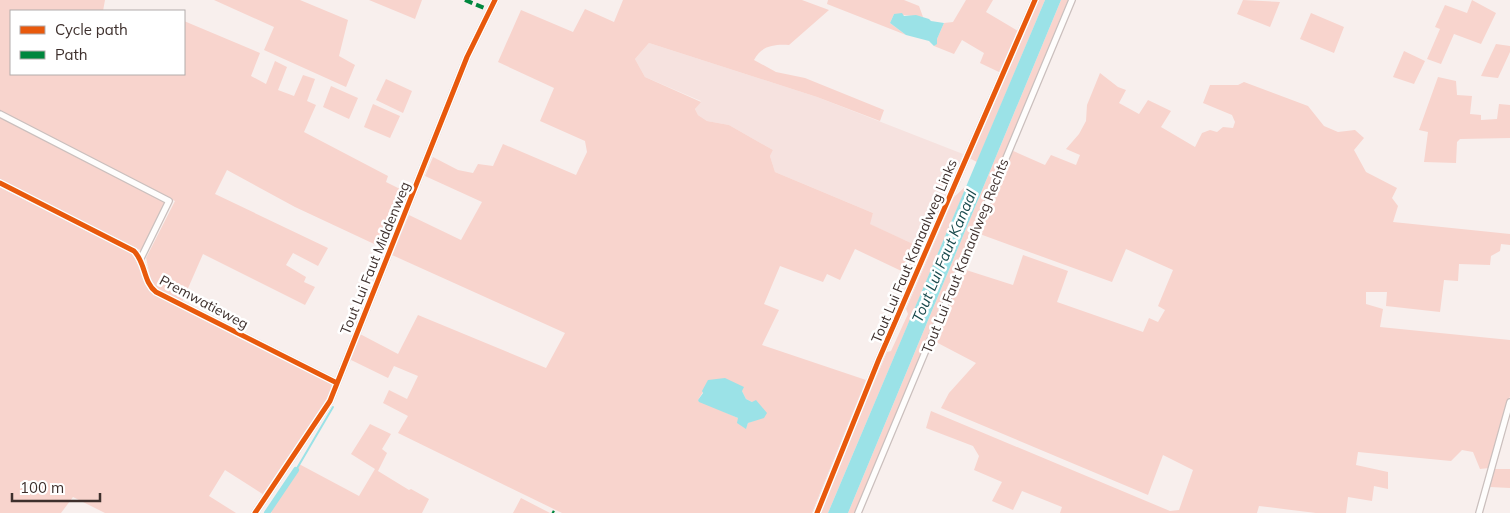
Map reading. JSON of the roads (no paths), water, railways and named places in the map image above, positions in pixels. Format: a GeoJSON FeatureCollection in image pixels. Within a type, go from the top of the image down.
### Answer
{"type":"FeatureCollection","features":[{"type":"Feature","properties":{"kind":"street","name":"Tout Lui Faut Middenweg"},"geometry":{"type":"LineString","coordinates":[[255,513],[330,401],[467,57],[494,0]]}},
{"type":"Feature","properties":{"kind":"street","name":"Tout Lui Faut Kanaalweg Links"},"geometry":{"type":"LineString","coordinates":[[817,513],[879,359],[1036,0]]}},
{"type":"Feature","properties":{"kind":"street","name":"Tout Lui Faut Kanaalweg Rechts"},"geometry":{"type":"LineString","coordinates":[[858,513],[1072,0]]}},
{"type":"Feature","properties":{"kind":"street"},"geometry":{"type":"LineString","coordinates":[[0,114],[169,201],[142,258],[134,251],[0,183]]}},
{"type":"Feature","properties":{"kind":"street","name":"Premwatieweg"},"geometry":{"type":"LineString","coordinates":[[142,258],[150,287],[156,292],[337,383]]}},
{"type":"Feature","properties":{"kind":"street"},"geometry":{"type":"LineString","coordinates":[[1479,513],[1510,402]]}},
{"type":"Feature","properties":{"kind":"water","name":"Tout Lui Faut Kanaal"},"geometry":{"type":"Polygon","coordinates":[[[1045,0],[1061,0],[848,513],[828,513],[1045,0]]]}},
{"type":"Feature","properties":{"kind":"water"},"geometry":{"type":"Polygon","coordinates":[[[902,13],[904,16],[916,15],[931,21],[944,23],[937,39],[937,44],[934,46],[929,41],[906,35],[890,23],[894,14],[902,13]]]}},
{"type":"Feature","properties":{"kind":"water"},"geometry":{"type":"Polygon","coordinates":[[[725,378],[744,387],[742,391],[746,399],[752,402],[756,400],[767,413],[764,418],[748,423],[746,429],[737,423],[738,418],[699,402],[698,400],[708,380],[725,378]]]}},
{"type":"Feature","properties":{"kind":"waterway"},"geometry":{"type":"LineString","coordinates":[[296,470],[333,407]]}},
{"type":"Feature","properties":{"kind":"waterway"},"geometry":{"type":"LineString","coordinates":[[267,513],[296,470]]}}]}
